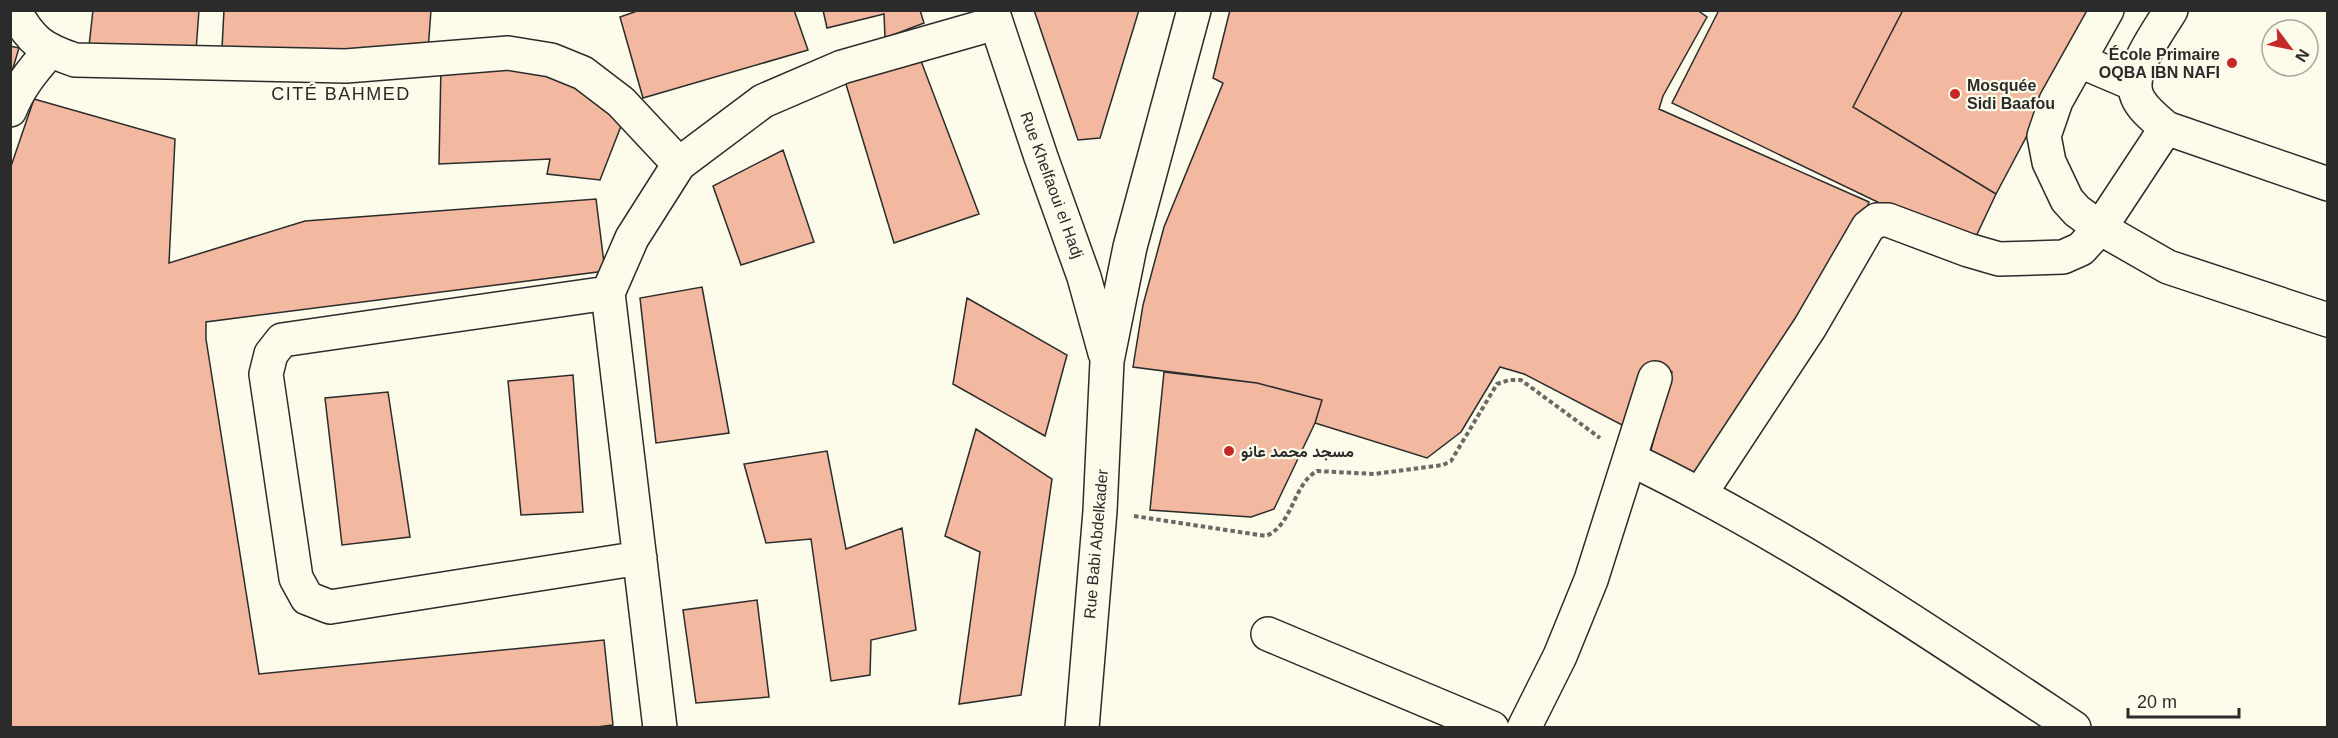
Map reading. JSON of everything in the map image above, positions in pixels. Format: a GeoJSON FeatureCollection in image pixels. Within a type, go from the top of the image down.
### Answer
{"type":"FeatureCollection","features":[{"type":"Feature","properties":{"kind":"street"},"geometry":{"type":"LineString","coordinates":[[14,10],[26,32],[49,52],[75,60],[334,66],[508,53],[550,60],[583,73],[621,102],[679,164]]}},
{"type":"Feature","properties":{"kind":"street"},"geometry":{"type":"LineString","coordinates":[[1107,361],[1132,237],[1194,10]]}},
{"type":"Feature","properties":{"kind":"street"},"geometry":{"type":"LineString","coordinates":[[2107,10],[2050,112],[2044,136],[2049,162],[2067,200],[2077,211],[2100,228],[2168,267],[2328,320]]}},
{"type":"Feature","properties":{"kind":"street"},"geometry":{"type":"LineString","coordinates":[[2171,10],[2140,64],[2134,84],[2138,98],[2166,128],[2328,184]]}},
{"type":"Feature","properties":{"kind":"street"},"geometry":{"type":"LineString","coordinates":[[660,728],[608,293],[632,238],[679,164],[763,101],[842,68],[994,17]]}},
{"type":"Feature","properties":{"kind":"street","name":"Rue Khelfaoui el Hadj"},"geometry":{"type":"LineString","coordinates":[[994,17],[1084,277],[1107,361]]}},
{"type":"Feature","properties":{"kind":"street"},"geometry":{"type":"LineString","coordinates":[[10,110],[16,94],[49,52]]}},
{"type":"Feature","properties":{"kind":"street"},"geometry":{"type":"LineString","coordinates":[[2080,61],[2134,84]]}},
{"type":"Feature","properties":{"kind":"street"},"geometry":{"type":"LineString","coordinates":[[1700,494],[1810,327],[1868,227],[1878,220],[1888,220],[1999,259],[2063,257],[2081,249],[2100,228],[2166,128]]}},
{"type":"Feature","properties":{"kind":"street"},"geometry":{"type":"LineString","coordinates":[[608,293],[282,340],[271,354],[266,374],[296,579],[307,598],[330,607],[640,558]]}},
{"type":"Feature","properties":{"kind":"street","name":"Rue Babi Abdelkader"},"geometry":{"type":"LineString","coordinates":[[1082,728],[1100,511],[1107,361]]}},
{"type":"Feature","properties":{"kind":"street"},"geometry":{"type":"LineString","coordinates":[[1524,728],[1560,656],[1591,580],[1655,378]]}},
{"type":"Feature","properties":{"kind":"street"},"geometry":{"type":"LineString","coordinates":[[1630,459],[1700,494],[1825,566],[2074,728]]}},
{"type":"Feature","properties":{"kind":"street"},"geometry":{"type":"LineString","coordinates":[[1268,633],[1492,728]]}},
{"type":"Feature","properties":{"kind":"path"},"geometry":{"type":"LineString","coordinates":[[1100,511],[1266,536],[1273,533],[1279,526],[1307,480],[1317,471],[1374,474],[1443,465],[1451,461],[1497,384],[1509,380],[1521,380],[1630,459]]}},
{"type":"Feature","properties":{"kind":"building"},"geometry":{"type":"Polygon","coordinates":[[[93,10],[199,10],[196,51],[89,46],[93,10]]]}},
{"type":"Feature","properties":{"kind":"building"},"geometry":{"type":"Polygon","coordinates":[[[224,10],[431,10],[428,51],[222,48],[224,10]]]}},
{"type":"Feature","properties":{"kind":"building"},"geometry":{"type":"Polygon","coordinates":[[[640,10],[794,10],[808,50],[643,98],[620,17],[640,10]]]}},
{"type":"Feature","properties":{"kind":"building"},"geometry":{"type":"Polygon","coordinates":[[[823,10],[920,10],[924,23],[885,38],[884,14],[827,28],[823,10]]]}},
{"type":"Feature","properties":{"kind":"building"},"geometry":{"type":"Polygon","coordinates":[[[1034,10],[1139,10],[1100,138],[1078,140],[1034,10]]]}},
{"type":"Feature","properties":{"kind":"building"},"geometry":{"type":"Polygon","coordinates":[[[1230,10],[1697,10],[1707,17],[1663,96],[1659,109],[1869,202],[1852,248],[1692,481],[1648,461],[1672,372],[1653,363],[1622,425],[1524,374],[1500,367],[1461,432],[1427,458],[1315,423],[1322,400],[1257,383],[1133,367],[1143,305],[1164,227],[1223,83],[1213,78],[1230,10]]]}},
{"type":"Feature","properties":{"kind":"building"},"geometry":{"type":"Polygon","coordinates":[[[1716,10],[1903,10],[1853,107],[1996,194],[1971,247],[1672,103],[1718,12],[1716,10]]]}},
{"type":"Feature","properties":{"kind":"building","name":"Mosquée Sidi Baafou"},"geometry":{"type":"Polygon","coordinates":[[[1903,10],[2088,10],[2056,81],[1996,194],[1853,107],[1903,10]]]}},
{"type":"Feature","properties":{"kind":"building"},"geometry":{"type":"Polygon","coordinates":[[[10,46],[19,48],[10,78],[10,46]]]}},
{"type":"Feature","properties":{"kind":"building"},"geometry":{"type":"Polygon","coordinates":[[[918,53],[979,214],[894,243],[845,81],[918,53]]]}},
{"type":"Feature","properties":{"kind":"building"},"geometry":{"type":"Polygon","coordinates":[[[536,64],[593,96],[623,121],[600,180],[547,174],[550,159],[439,164],[441,66],[536,64]]]}},
{"type":"Feature","properties":{"kind":"building"},"geometry":{"type":"Polygon","coordinates":[[[34,99],[175,139],[169,263],[305,221],[596,199],[605,271],[206,322],[206,339],[259,674],[604,640],[613,725],[588,728],[10,728],[10,169],[34,99]]]}},
{"type":"Feature","properties":{"kind":"building"},"geometry":{"type":"Polygon","coordinates":[[[783,150],[814,242],[741,265],[713,186],[783,150]]]}},
{"type":"Feature","properties":{"kind":"building"},"geometry":{"type":"Polygon","coordinates":[[[702,287],[729,433],[656,443],[640,298],[702,287]]]}},
{"type":"Feature","properties":{"kind":"building"},"geometry":{"type":"Polygon","coordinates":[[[967,298],[1067,355],[1045,436],[953,384],[967,298]]]}},
{"type":"Feature","properties":{"kind":"building","name":"مسجد محمد عانو"},"geometry":{"type":"Polygon","coordinates":[[[1164,372],[1257,383],[1322,400],[1315,423],[1274,509],[1251,517],[1150,510],[1164,372]]]}},
{"type":"Feature","properties":{"kind":"building"},"geometry":{"type":"Polygon","coordinates":[[[573,375],[583,512],[521,515],[508,381],[573,375]]]}},
{"type":"Feature","properties":{"kind":"building"},"geometry":{"type":"Polygon","coordinates":[[[388,392],[410,537],[342,545],[325,398],[388,392]]]}},
{"type":"Feature","properties":{"kind":"building"},"geometry":{"type":"Polygon","coordinates":[[[976,429],[1052,479],[1021,695],[959,704],[980,552],[945,536],[976,429]]]}},
{"type":"Feature","properties":{"kind":"building"},"geometry":{"type":"Polygon","coordinates":[[[827,451],[846,549],[902,528],[916,630],[871,640],[870,675],[831,681],[811,539],[766,543],[744,464],[827,451]]]}},
{"type":"Feature","properties":{"kind":"building"},"geometry":{"type":"Polygon","coordinates":[[[757,600],[769,697],[696,703],[683,610],[757,600]]]}},
{"type":"Feature","properties":{"kind":"place","name":"École Primaire OQBA IBN NAFI"},"geometry":{"type":"Point","coordinates":[2232,63]}},
{"type":"Feature","properties":{"kind":"place","name":"Mosquée Sidi Baafou"},"geometry":{"type":"Point","coordinates":[1955,94]}},
{"type":"Feature","properties":{"kind":"place","name":"مسجد محمد عانو"},"geometry":{"type":"Point","coordinates":[1229,451]}},
{"type":"Feature","properties":{"kind":"district","name":"CITÉ BAHMED"},"geometry":{"type":"Point","coordinates":[341,94]}}]}
